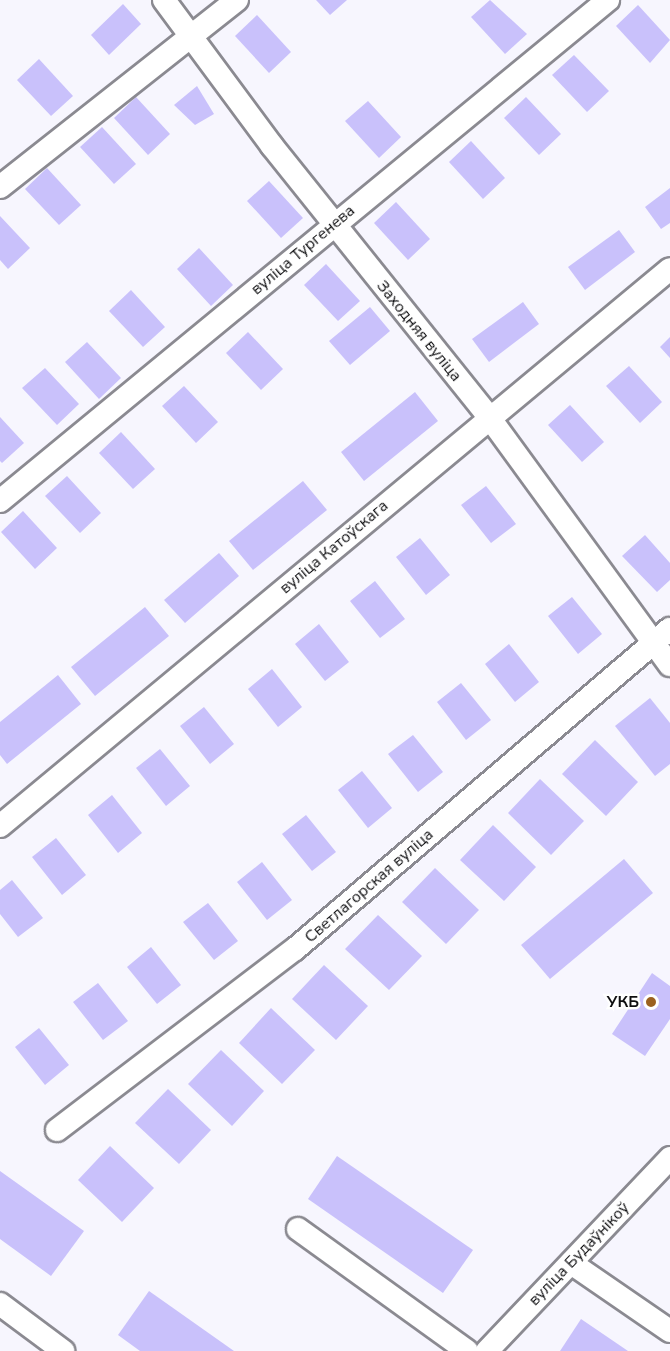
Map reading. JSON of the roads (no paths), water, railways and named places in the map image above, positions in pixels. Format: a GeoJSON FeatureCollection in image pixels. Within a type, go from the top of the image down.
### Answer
{"type":"FeatureCollection","features":[{"type":"Feature","properties":{"kind":"street","name":"Заходняя вуліца"},"geometry":{"type":"LineString","coordinates":[[164,0],[194,36],[334,225],[662,636],[670,665]]}},
{"type":"Feature","properties":{"kind":"street"},"geometry":{"type":"LineString","coordinates":[[0,187],[237,0]]}},
{"type":"Feature","properties":{"kind":"street","name":"вуліца Тургенева"},"geometry":{"type":"LineString","coordinates":[[0,501],[608,0]]}},
{"type":"Feature","properties":{"kind":"street","name":"вуліца Катоўскага"},"geometry":{"type":"LineString","coordinates":[[0,826],[489,417],[670,269]]}},
{"type":"Feature","properties":{"kind":"street","name":"Светлагорская вуліца"},"geometry":{"type":"LineString","coordinates":[[57,1130],[295,949],[662,636]]}},
{"type":"Feature","properties":{"kind":"street","name":"вуліца Будаўнікоў"},"geometry":{"type":"LineString","coordinates":[[487,1351],[670,1158]]}},
{"type":"Feature","properties":{"kind":"street"},"geometry":{"type":"LineString","coordinates":[[298,1229],[467,1351]]}},
{"type":"Feature","properties":{"kind":"street"},"geometry":{"type":"LineString","coordinates":[[572,1263],[670,1331]]}},
{"type":"Feature","properties":{"kind":"street"},"geometry":{"type":"LineString","coordinates":[[0,1304],[63,1351]]}},
{"type":"Feature","properties":{"kind":"place","name":"УКБ"},"geometry":{"type":"Point","coordinates":[651,1002]}}]}
